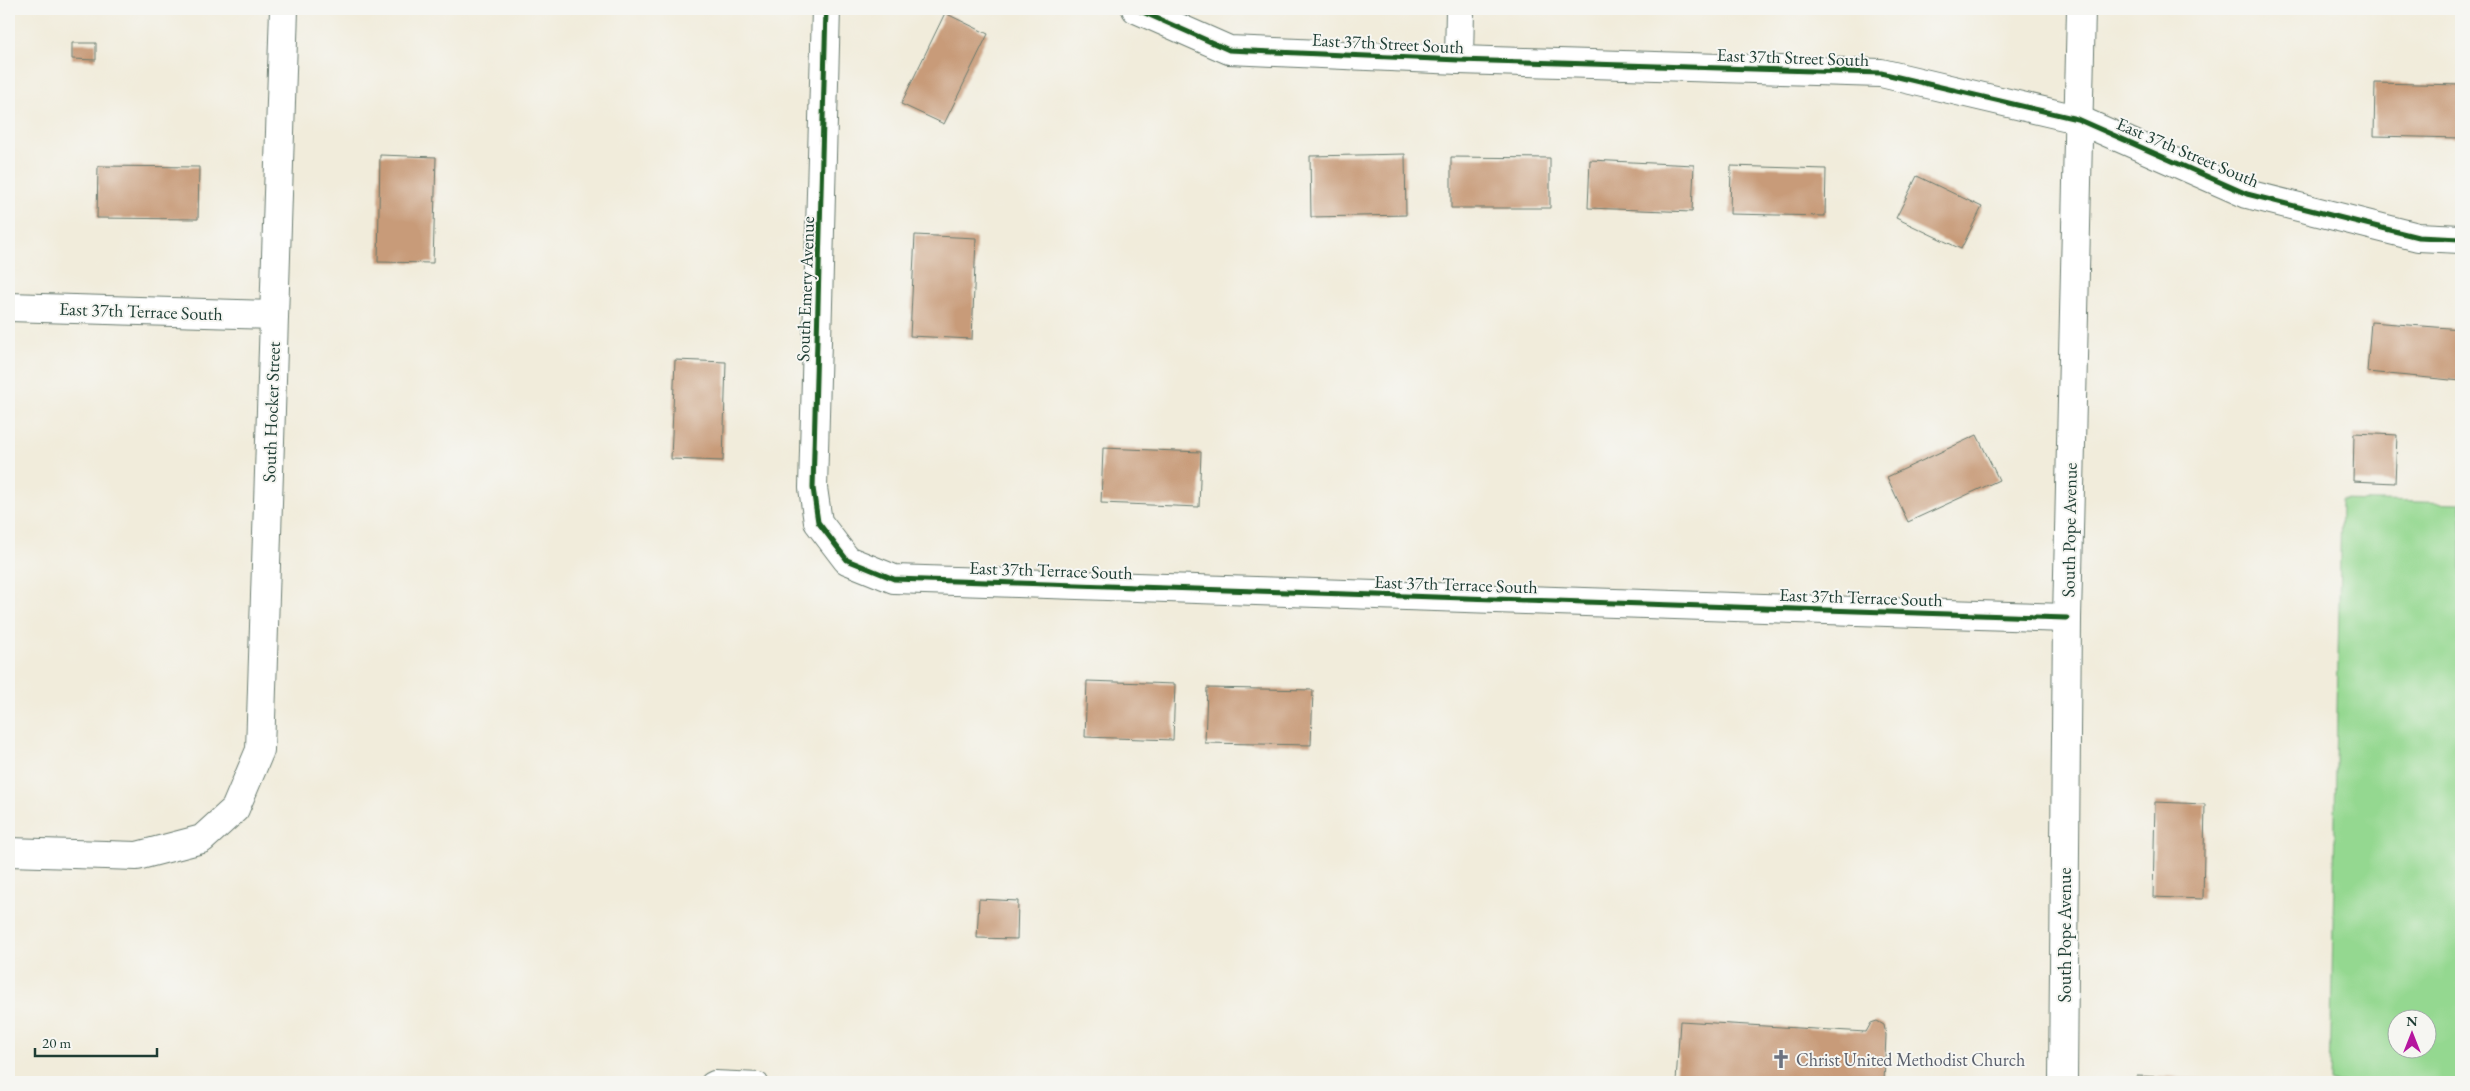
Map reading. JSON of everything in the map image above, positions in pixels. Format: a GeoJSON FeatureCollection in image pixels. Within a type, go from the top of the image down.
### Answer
{"type":"FeatureCollection","features":[{"type":"Feature","properties":{"kind":"street","name":"South Hocker Street"},"geometry":{"type":"LineString","coordinates":[[9,852],[137,856],[202,839],[235,809],[260,750],[284,9]]}},
{"type":"Feature","properties":{"kind":"street","name":"South Emery Avenue"},"geometry":{"type":"LineString","coordinates":[[826,9],[813,488],[818,522],[847,560]]}},
{"type":"Feature","properties":{"kind":"street","name":"East 37th Street South"},"geometry":{"type":"LineString","coordinates":[[1136,9],[1229,50],[1459,60],[1881,73],[2077,119],[2247,194],[2418,237],[2461,239]]}},
{"type":"Feature","properties":{"kind":"street"},"geometry":{"type":"LineString","coordinates":[[1459,60],[1460,9]]}},
{"type":"Feature","properties":{"kind":"street","name":"South Pope Avenue"},"geometry":{"type":"LineString","coordinates":[[2063,1082],[2067,618],[2080,9]]}},
{"type":"Feature","properties":{"kind":"street","name":"East 37th Terrace South"},"geometry":{"type":"LineString","coordinates":[[9,308],[274,316]]}},
{"type":"Feature","properties":{"kind":"street","name":"East 37th Terrace South"},"geometry":{"type":"LineString","coordinates":[[847,560],[894,579],[2067,618]]}},
{"type":"Feature","properties":{"kind":"lane"},"geometry":{"type":"LineString","coordinates":[[710,1082],[714,1080],[759,1082]]}},
{"type":"Feature","properties":{"kind":"green space"},"geometry":{"type":"Polygon","coordinates":[[[2341,500],[2461,503],[2461,1082],[2330,1082],[2341,500]]]}},
{"type":"Feature","properties":{"kind":"building"},"geometry":{"type":"Polygon","coordinates":[[[945,13],[988,34],[944,124],[901,104],[945,13]]]}},
{"type":"Feature","properties":{"kind":"building"},"geometry":{"type":"Polygon","coordinates":[[[72,43],[96,43],[96,60],[72,59],[72,43]]]}},
{"type":"Feature","properties":{"kind":"building"},"geometry":{"type":"Polygon","coordinates":[[[2375,83],[2461,85],[2461,138],[2374,136],[2375,83]]]}},
{"type":"Feature","properties":{"kind":"building"},"geometry":{"type":"Polygon","coordinates":[[[1405,154],[1406,215],[1311,217],[1310,156],[1405,154]]]}},
{"type":"Feature","properties":{"kind":"building"},"geometry":{"type":"Polygon","coordinates":[[[380,155],[436,157],[433,263],[378,262],[380,155]]]}},
{"type":"Feature","properties":{"kind":"building"},"geometry":{"type":"Polygon","coordinates":[[[1451,157],[1550,158],[1550,208],[1451,208],[1451,157]]]}},
{"type":"Feature","properties":{"kind":"building"},"geometry":{"type":"Polygon","coordinates":[[[1590,160],[1694,165],[1692,212],[1588,208],[1590,160]]]}},
{"type":"Feature","properties":{"kind":"building"},"geometry":{"type":"Polygon","coordinates":[[[98,166],[199,167],[198,219],[97,218],[98,166]]]}},
{"type":"Feature","properties":{"kind":"building"},"geometry":{"type":"Polygon","coordinates":[[[1731,166],[1826,169],[1825,216],[1730,214],[1731,166]]]}},
{"type":"Feature","properties":{"kind":"building"},"geometry":{"type":"Polygon","coordinates":[[[1917,176],[1982,207],[1961,249],[1896,218],[1917,176]]]}},
{"type":"Feature","properties":{"kind":"building"},"geometry":{"type":"Polygon","coordinates":[[[915,235],[976,238],[972,339],[910,336],[915,235]]]}},
{"type":"Feature","properties":{"kind":"building"},"geometry":{"type":"Polygon","coordinates":[[[2371,322],[2461,329],[2461,381],[2367,372],[2371,322]]]}},
{"type":"Feature","properties":{"kind":"building"},"geometry":{"type":"Polygon","coordinates":[[[675,360],[726,362],[723,461],[671,459],[675,360]]]}},
{"type":"Feature","properties":{"kind":"building"},"geometry":{"type":"Polygon","coordinates":[[[2354,433],[2397,435],[2395,483],[2353,481],[2354,433]]]}},
{"type":"Feature","properties":{"kind":"building"},"geometry":{"type":"Polygon","coordinates":[[[1977,435],[1999,480],[1908,522],[1887,477],[1977,435]]]}},
{"type":"Feature","properties":{"kind":"building"},"geometry":{"type":"Polygon","coordinates":[[[1103,448],[1201,452],[1199,507],[1101,503],[1103,448]]]}},
{"type":"Feature","properties":{"kind":"building"},"geometry":{"type":"Polygon","coordinates":[[[1087,681],[1175,684],[1173,740],[1085,737],[1087,681]]]}},
{"type":"Feature","properties":{"kind":"building"},"geometry":{"type":"Polygon","coordinates":[[[1207,688],[1313,690],[1311,745],[1205,743],[1207,688]]]}},
{"type":"Feature","properties":{"kind":"building"},"geometry":{"type":"Polygon","coordinates":[[[2155,802],[2205,804],[2203,899],[2153,897],[2155,802]]]}},
{"type":"Feature","properties":{"kind":"building"},"geometry":{"type":"Polygon","coordinates":[[[979,899],[1018,901],[1017,939],[977,938],[979,899]]]}},
{"type":"Feature","properties":{"kind":"building","name":"Christ United Methodist Church"},"geometry":{"type":"Polygon","coordinates":[[[1680,1021],[1866,1032],[1871,1023],[1877,1021],[1884,1025],[1886,1035],[1884,1082],[1676,1082],[1680,1021]]]}},
{"type":"Feature","properties":{"kind":"building"},"geometry":{"type":"Polygon","coordinates":[[[2137,1076],[2255,1081],[2255,1082],[2137,1082],[2137,1076]]]}},
{"type":"Feature","properties":{"kind":"cycle path"},"geometry":{"type":"LineString","coordinates":[[826,9],[813,488],[818,522],[847,560],[894,579],[2067,618]]}},
{"type":"Feature","properties":{"kind":"cycle path"},"geometry":{"type":"LineString","coordinates":[[1136,9],[1229,50],[1459,60],[1881,73],[2077,119],[2247,194],[2418,237],[2461,239]]}},
{"type":"Feature","properties":{"kind":"place","name":"Christ United Methodist Church"},"geometry":{"type":"Point","coordinates":[1781,1059]}}]}
